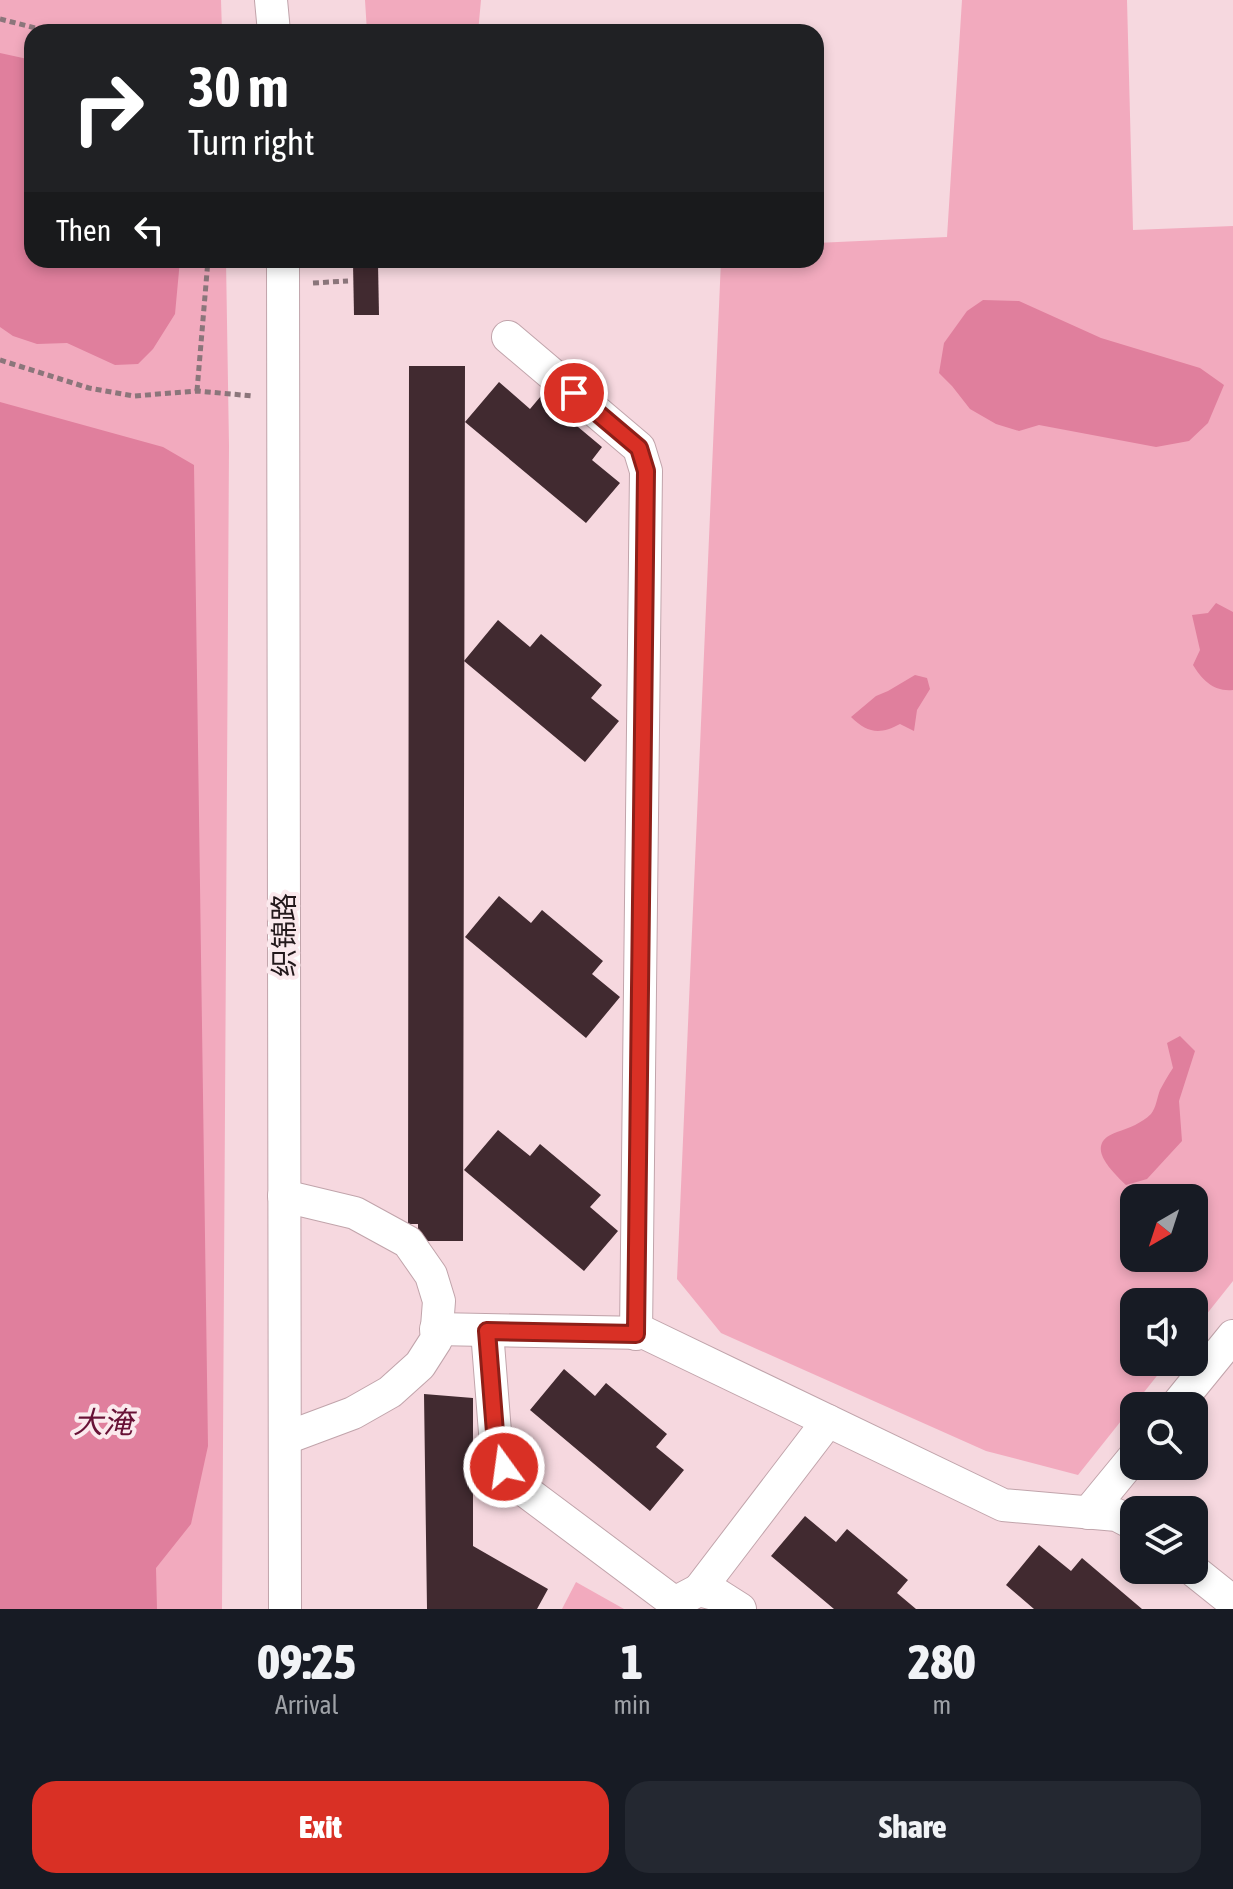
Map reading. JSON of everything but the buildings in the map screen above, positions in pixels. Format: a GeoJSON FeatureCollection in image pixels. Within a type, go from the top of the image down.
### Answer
{"type":"FeatureCollection","features":[{"type":"Feature","properties":{"kind":"street"},"geometry":{"type":"LineString","coordinates":[[271,0],[273,24]]}},
{"type":"Feature","properties":{"kind":"street","name":"织锦路"},"geometry":{"type":"LineString","coordinates":[[283,268],[285,1609]]}},
{"type":"Feature","properties":{"kind":"street"},"geometry":{"type":"LineString","coordinates":[[508,337],[639,448],[646,471],[636,1334]]}},
{"type":"Feature","properties":{"kind":"street"},"geometry":{"type":"LineString","coordinates":[[284,1196],[355,1213],[408,1242],[431,1275],[439,1301],[436,1340],[420,1365],[390,1392],[353,1413],[286,1438]]}},
{"type":"Feature","properties":{"kind":"street"},"geometry":{"type":"LineString","coordinates":[[436,1329],[645,1333],[1003,1505],[1120,1517]]}},
{"type":"Feature","properties":{"kind":"street"},"geometry":{"type":"LineString","coordinates":[[487,1331],[496,1445],[512,1481],[682,1601],[718,1595],[740,1609]]}},
{"type":"Feature","properties":{"kind":"street"},"geometry":{"type":"LineString","coordinates":[[1188,1392],[1232,1339]]}},
{"type":"Feature","properties":{"kind":"street"},"geometry":{"type":"LineString","coordinates":[[682,1601],[828,1421]]}},
{"type":"Feature","properties":{"kind":"street"},"geometry":{"type":"LineString","coordinates":[[1088,1513],[1120,1474]]}},
{"type":"Feature","properties":{"kind":"street"},"geometry":{"type":"LineString","coordinates":[[1208,1582],[1233,1602]]}},
{"type":"Feature","properties":{"kind":"path"},"geometry":{"type":"LineString","coordinates":[[0,19],[24,25]]}},
{"type":"Feature","properties":{"kind":"path"},"geometry":{"type":"LineString","coordinates":[[197,391],[207,268]]}},
{"type":"Feature","properties":{"kind":"path"},"geometry":{"type":"LineString","coordinates":[[0,360],[89,388],[134,396],[197,391],[283,399]]}},
{"type":"Feature","properties":{"kind":"shaded area","name":"大淹"},"geometry":{"type":"Polygon","coordinates":[[[0,0],[221,0],[222,24],[24,24],[24,268],[226,268],[229,446],[222,1609],[0,1609],[0,0]]]}},
{"type":"Feature","properties":{"kind":"shaded area"},"geometry":{"type":"Polygon","coordinates":[[[365,0],[481,0],[479,24],[366,24],[365,0]]]}},
{"type":"Feature","properties":{"kind":"shaded area"},"geometry":{"type":"Polygon","coordinates":[[[962,0],[1127,0],[1133,230],[1233,226],[1233,1281],[1208,1312],[1208,1288],[1120,1288],[1120,1376],[1157,1376],[1144,1392],[1120,1392],[1120,1422],[1078,1475],[986,1451],[721,1333],[677,1279],[721,268],[824,268],[824,243],[947,237],[962,0]]]}},
{"type":"Feature","properties":{"kind":"shaded area"},"geometry":{"type":"Polygon","coordinates":[[[576,1582],[624,1609],[562,1609],[576,1582]]]}},
{"type":"Feature","properties":{"kind":"water"},"geometry":{"type":"Polygon","coordinates":[[[0,53],[24,58],[24,268],[179,268],[175,314],[153,349],[138,364],[115,365],[67,343],[37,344],[13,336],[0,327],[0,53]]]}},
{"type":"Feature","properties":{"kind":"water"},"geometry":{"type":"Polygon","coordinates":[[[983,300],[1019,301],[1101,338],[1200,368],[1224,385],[1208,423],[1189,441],[1156,447],[1039,425],[1019,431],[996,424],[970,409],[939,373],[944,343],[967,311],[983,300]]]}},
{"type":"Feature","properties":{"kind":"water","name":"大淹"},"geometry":{"type":"Polygon","coordinates":[[[0,402],[163,447],[194,465],[208,1446],[191,1524],[156,1568],[157,1609],[0,1609],[0,402]]]}},
{"type":"Feature","properties":{"kind":"water"},"geometry":{"type":"Polygon","coordinates":[[[1216,603],[1233,612],[1233,690],[1209,684],[1193,665],[1200,650],[1192,615],[1208,613],[1216,603]]]}},
{"type":"Feature","properties":{"kind":"water"},"geometry":{"type":"Polygon","coordinates":[[[915,675],[927,678],[930,689],[917,710],[914,731],[900,724],[874,731],[851,717],[876,696],[915,675]]]}},
{"type":"Feature","properties":{"kind":"water"},"geometry":{"type":"Polygon","coordinates":[[[1180,1036],[1195,1051],[1179,1101],[1182,1141],[1147,1179],[1125,1184],[1103,1157],[1102,1143],[1107,1137],[1151,1114],[1173,1068],[1167,1043],[1180,1036]]]}},
{"type":"Feature","properties":{"kind":"route"},"geometry":{"type":"LineString","coordinates":[[504,1467],[496,1445],[487,1331],[636,1334],[646,471],[639,448],[574,393]]}}]}
